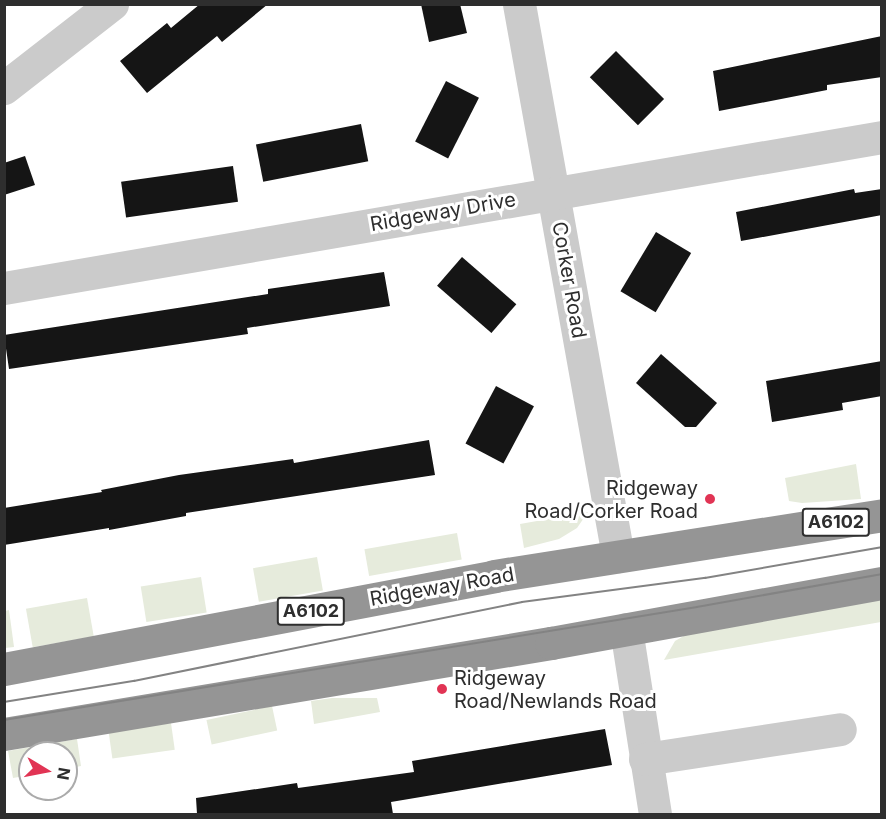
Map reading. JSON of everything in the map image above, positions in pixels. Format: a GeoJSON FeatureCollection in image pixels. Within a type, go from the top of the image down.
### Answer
{"type":"FeatureCollection","features":[{"type":"Feature","properties":{"kind":"highway","name":"Ridgeway Road"},"geometry":{"type":"LineString","coordinates":[[4,669],[494,576],[882,515]]}},
{"type":"Feature","properties":{"kind":"highway"},"geometry":{"type":"LineString","coordinates":[[4,734],[626,629],[882,583]]}},
{"type":"Feature","properties":{"kind":"street"},"geometry":{"type":"LineString","coordinates":[[4,88],[112,4]]}},
{"type":"Feature","properties":{"kind":"street","name":"Corker Road"},"geometry":{"type":"LineString","coordinates":[[519,4],[618,556]]}},
{"type":"Feature","properties":{"kind":"street","name":"Ridgeway Drive"},"geometry":{"type":"LineString","coordinates":[[4,288],[882,137]]}},
{"type":"Feature","properties":{"kind":"street"},"geometry":{"type":"LineString","coordinates":[[626,629],[655,814]]}},
{"type":"Feature","properties":{"kind":"street"},"geometry":{"type":"LineString","coordinates":[[645,759],[840,729]]}},
{"type":"Feature","properties":{"kind":"shaded area"},"geometry":{"type":"Polygon","coordinates":[[[856,464],[861,499],[802,503],[789,501],[785,478],[856,464]]]}},
{"type":"Feature","properties":{"kind":"shaded area"},"geometry":{"type":"Polygon","coordinates":[[[588,512],[577,528],[559,539],[524,548],[520,524],[588,512]]]}},
{"type":"Feature","properties":{"kind":"shaded area"},"geometry":{"type":"Polygon","coordinates":[[[457,533],[462,560],[369,576],[364,549],[457,533]]]}},
{"type":"Feature","properties":{"kind":"shaded area"},"geometry":{"type":"Polygon","coordinates":[[[317,557],[323,590],[259,602],[253,568],[317,557]]]}},
{"type":"Feature","properties":{"kind":"shaded area"},"geometry":{"type":"Polygon","coordinates":[[[201,577],[207,613],[146,622],[141,587],[201,577]]]}},
{"type":"Feature","properties":{"kind":"shaded area"},"geometry":{"type":"Polygon","coordinates":[[[881,597],[881,622],[664,660],[675,641],[694,630],[881,597]]]}},
{"type":"Feature","properties":{"kind":"shaded area"},"geometry":{"type":"Polygon","coordinates":[[[87,598],[94,636],[33,647],[26,609],[87,598]]]}},
{"type":"Feature","properties":{"kind":"shaded area"},"geometry":{"type":"Polygon","coordinates":[[[9,610],[14,647],[5,648],[5,611],[9,610]]]}},
{"type":"Feature","properties":{"kind":"shaded area"},"geometry":{"type":"Polygon","coordinates":[[[332,698],[377,698],[380,712],[314,724],[311,701],[332,698]]]}},
{"type":"Feature","properties":{"kind":"shaded area"},"geometry":{"type":"Polygon","coordinates":[[[272,706],[277,730],[212,744],[206,720],[272,706]]]}},
{"type":"Feature","properties":{"kind":"shaded area"},"geometry":{"type":"Polygon","coordinates":[[[171,723],[175,750],[112,759],[109,732],[171,723]]]}},
{"type":"Feature","properties":{"kind":"shaded area"},"geometry":{"type":"Polygon","coordinates":[[[78,746],[81,766],[78,767],[78,746]]]}},
{"type":"Feature","properties":{"kind":"shaded area"},"geometry":{"type":"Polygon","coordinates":[[[18,749],[18,777],[13,778],[8,751],[18,749]]]}},
{"type":"Feature","properties":{"kind":"building"},"geometry":{"type":"Polygon","coordinates":[[[200,4],[268,4],[222,42],[217,36],[147,93],[120,61],[167,23],[171,28],[200,4]]]}},
{"type":"Feature","properties":{"kind":"building"},"geometry":{"type":"Polygon","coordinates":[[[421,4],[460,4],[467,33],[429,42],[421,4]]]}},
{"type":"Feature","properties":{"kind":"building"},"geometry":{"type":"Polygon","coordinates":[[[882,36],[882,77],[827,85],[827,90],[719,111],[713,71],[882,36]]]}},
{"type":"Feature","properties":{"kind":"building"},"geometry":{"type":"Polygon","coordinates":[[[616,51],[664,99],[638,125],[590,77],[616,51]]]}},
{"type":"Feature","properties":{"kind":"building"},"geometry":{"type":"Polygon","coordinates":[[[446,81],[479,98],[448,158],[415,142],[446,81]]]}},
{"type":"Feature","properties":{"kind":"building"},"geometry":{"type":"Polygon","coordinates":[[[361,124],[368,161],[263,182],[256,144],[361,124]]]}},
{"type":"Feature","properties":{"kind":"building"},"geometry":{"type":"Polygon","coordinates":[[[25,156],[35,185],[4,195],[4,163],[25,156]]]}},
{"type":"Feature","properties":{"kind":"building"},"geometry":{"type":"Polygon","coordinates":[[[233,166],[238,202],[126,217],[121,182],[233,166]]]}},
{"type":"Feature","properties":{"kind":"building"},"geometry":{"type":"Polygon","coordinates":[[[854,189],[855,193],[882,189],[882,215],[741,241],[736,212],[854,189]]]}},
{"type":"Feature","properties":{"kind":"building"},"geometry":{"type":"Polygon","coordinates":[[[656,232],[691,253],[656,312],[620,291],[656,232]]]}},
{"type":"Feature","properties":{"kind":"building"},"geometry":{"type":"Polygon","coordinates":[[[462,257],[516,304],[491,333],[437,286],[462,257]]]}},
{"type":"Feature","properties":{"kind":"building"},"geometry":{"type":"Polygon","coordinates":[[[384,272],[390,306],[247,328],[248,334],[9,369],[4,335],[268,294],[268,289],[384,272]]]}},
{"type":"Feature","properties":{"kind":"building"},"geometry":{"type":"Polygon","coordinates":[[[661,354],[717,403],[696,427],[685,427],[636,383],[661,354]]]}},
{"type":"Feature","properties":{"kind":"building"},"geometry":{"type":"Polygon","coordinates":[[[882,361],[882,396],[842,403],[843,410],[772,422],[766,381],[882,361]]]}},
{"type":"Feature","properties":{"kind":"building"},"geometry":{"type":"Polygon","coordinates":[[[496,386],[534,406],[503,464],[465,443],[496,386]]]}},
{"type":"Feature","properties":{"kind":"building"},"geometry":{"type":"Polygon","coordinates":[[[429,440],[435,475],[186,513],[186,516],[109,530],[109,528],[4,545],[4,508],[102,492],[101,490],[179,475],[293,459],[294,463],[429,440]]]}},
{"type":"Feature","properties":{"kind":"building"},"geometry":{"type":"Polygon","coordinates":[[[605,729],[612,765],[391,802],[393,814],[197,814],[196,798],[297,783],[298,788],[414,772],[412,761],[605,729]]]}},
{"type":"Feature","properties":{"kind":"tram line"},"geometry":{"type":"LineString","coordinates":[[4,702],[134,681],[522,602],[705,578],[882,547]]}},
{"type":"Feature","properties":{"kind":"tram line"},"geometry":{"type":"LineString","coordinates":[[4,720],[697,607],[882,574]]}},
{"type":"Feature","properties":{"kind":"place","name":"Ridgeway Road/Corker Road"},"geometry":{"type":"Point","coordinates":[710,499]}},
{"type":"Feature","properties":{"kind":"place","name":"Ridgeway Road/Newlands Road"},"geometry":{"type":"Point","coordinates":[442,689]}}]}
